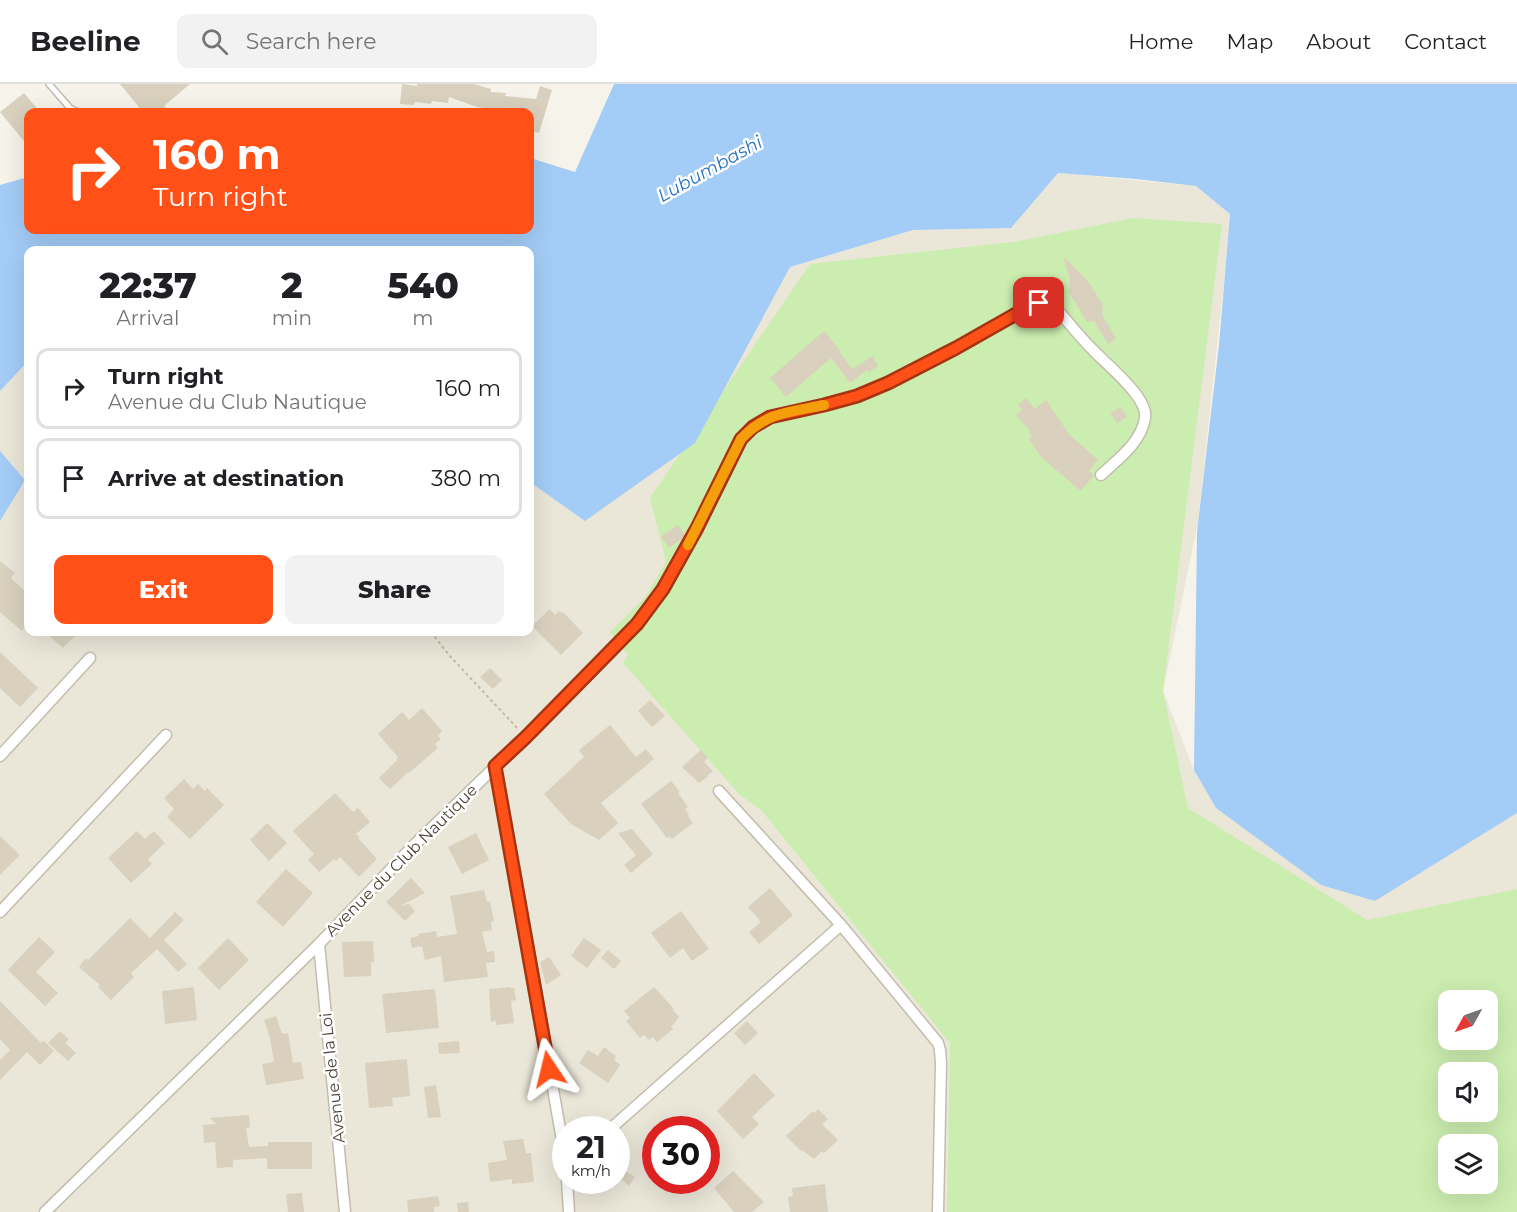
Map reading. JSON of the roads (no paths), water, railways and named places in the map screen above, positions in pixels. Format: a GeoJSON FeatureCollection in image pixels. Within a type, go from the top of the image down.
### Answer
{"type":"FeatureCollection","features":[{"type":"Feature","properties":{"kind":"street","name":"Avenue du Club Nautique"},"geometry":{"type":"LineString","coordinates":[[45,1212],[319,944],[415,843],[526,737],[637,624],[663,589],[697,528],[741,439],[753,427],[770,417],[857,396],[888,383],[1030,306],[1048,303],[1056,308],[1129,386],[1144,407],[1146,415],[1138,437],[1130,448],[1101,475]]}},
{"type":"Feature","properties":{"kind":"street"},"geometry":{"type":"LineString","coordinates":[[0,756],[90,658]]}},
{"type":"Feature","properties":{"kind":"street"},"geometry":{"type":"LineString","coordinates":[[0,912],[166,735]]}},
{"type":"Feature","properties":{"kind":"street"},"geometry":{"type":"LineString","coordinates":[[495,766],[558,1116]]}},
{"type":"Feature","properties":{"kind":"street"},"geometry":{"type":"LineString","coordinates":[[719,791],[841,925],[938,1043],[941,1063],[938,1212]]}},
{"type":"Feature","properties":{"kind":"street"},"geometry":{"type":"LineString","coordinates":[[625,1116],[841,925]]}},
{"type":"Feature","properties":{"kind":"street","name":"Avenue de la Loi"},"geometry":{"type":"LineString","coordinates":[[319,944],[345,1212]]}},
{"type":"Feature","properties":{"kind":"street"},"geometry":{"type":"LineString","coordinates":[[568,1194],[569,1212]]}},
{"type":"Feature","properties":{"kind":"lane"},"geometry":{"type":"LineString","coordinates":[[49,84],[70,108]]}},
{"type":"Feature","properties":{"kind":"water","name":"Lubumbashi"},"geometry":{"type":"Polygon","coordinates":[[[614,84],[1517,84],[1517,813],[1375,901],[1321,885],[1216,808],[1194,770],[1197,532],[1219,345],[1230,214],[1196,186],[1058,173],[1011,228],[913,230],[790,267],[695,443],[585,521],[534,485],[534,246],[24,246],[24,365],[0,391],[0,185],[24,178],[24,234],[534,234],[534,159],[575,172],[614,84]]]}},
{"type":"Feature","properties":{"kind":"water"},"geometry":{"type":"Polygon","coordinates":[[[0,451],[24,482],[0,521],[0,451]]]}}]}
